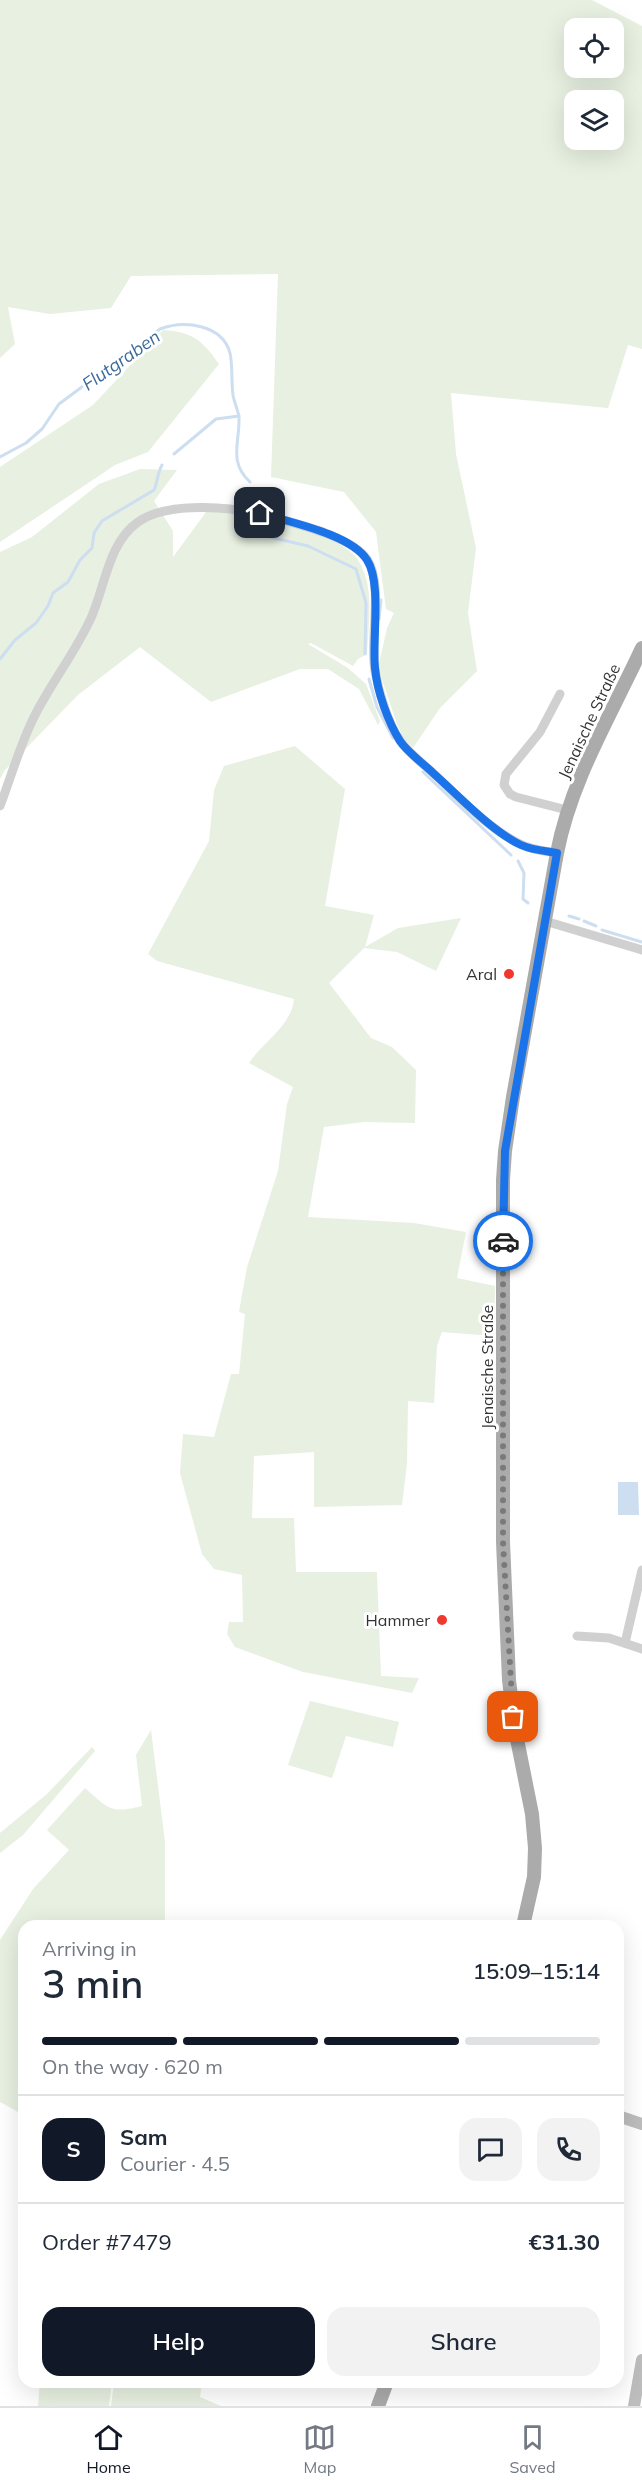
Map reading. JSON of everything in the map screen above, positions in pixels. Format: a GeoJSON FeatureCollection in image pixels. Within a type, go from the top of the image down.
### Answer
{"type":"FeatureCollection","features":[{"type":"Feature","properties":{"kind":"main road","name":"Jenaische Straße"},"geometry":{"type":"LineString","coordinates":[[524,1920],[534,1877],[535,1848],[532,1814],[510,1704],[508,1668],[503,1542],[503,1180],[513,1097],[557,853],[567,810],[642,648]]}},
{"type":"Feature","properties":{"kind":"main road"},"geometry":{"type":"LineString","coordinates":[[378,2406],[385,2388]]}},
{"type":"Feature","properties":{"kind":"street"},"geometry":{"type":"LineString","coordinates":[[0,806],[33,718],[91,618],[114,552],[127,532],[137,522],[153,513],[165,511],[190,508],[252,512],[321,532],[345,542],[362,553],[369,562],[375,598],[375,672],[392,724],[401,742],[475,811],[519,844],[557,853]]}},
{"type":"Feature","properties":{"kind":"street"},"geometry":{"type":"LineString","coordinates":[[560,694],[540,732],[506,774],[504,785],[510,794],[516,797],[567,810]]}},
{"type":"Feature","properties":{"kind":"street"},"geometry":{"type":"LineString","coordinates":[[545,921],[642,950]]}},
{"type":"Feature","properties":{"kind":"street"},"geometry":{"type":"LineString","coordinates":[[625,1643],[642,1570]]}},
{"type":"Feature","properties":{"kind":"street"},"geometry":{"type":"LineString","coordinates":[[577,1636],[609,1638],[642,1649]]}},
{"type":"Feature","properties":{"kind":"street"},"geometry":{"type":"LineString","coordinates":[[624,2118],[642,2124]]}},
{"type":"Feature","properties":{"kind":"street"},"geometry":{"type":"LineString","coordinates":[[634,2406],[642,2360]]}},
{"type":"Feature","properties":{"kind":"green space"},"geometry":{"type":"Polygon","coordinates":[[[0,0],[592,0],[642,26],[642,349],[628,345],[608,408],[451,393],[456,454],[476,548],[468,613],[477,671],[440,708],[413,748],[404,739],[397,724],[378,668],[387,628],[394,613],[386,609],[376,532],[344,492],[271,477],[278,274],[131,276],[111,308],[50,314],[8,307],[15,344],[0,358],[0,0]]]}},
{"type":"Feature","properties":{"kind":"green space"},"geometry":{"type":"Polygon","coordinates":[[[163,330],[182,333],[196,339],[219,364],[148,452],[115,465],[0,542],[0,467],[93,405],[163,330]]]}},
{"type":"Feature","properties":{"kind":"green space"},"geometry":{"type":"Polygon","coordinates":[[[140,469],[177,470],[154,501],[173,531],[173,557],[209,508],[306,530],[341,545],[354,555],[363,570],[369,594],[367,654],[358,659],[353,666],[311,643],[308,644],[348,668],[366,684],[380,721],[378,725],[359,689],[328,669],[300,669],[211,702],[140,647],[78,695],[5,770],[0,779],[0,552],[32,537],[99,484],[140,469]]]}},
{"type":"Feature","properties":{"kind":"green space"},"geometry":{"type":"Polygon","coordinates":[[[295,746],[345,789],[325,906],[374,915],[365,947],[398,928],[461,918],[436,971],[397,952],[364,948],[329,983],[371,1038],[392,1047],[416,1070],[415,1123],[364,1122],[324,1127],[308,1217],[414,1223],[466,1232],[457,1278],[495,1286],[494,1336],[442,1332],[437,1346],[434,1403],[408,1401],[407,1463],[402,1505],[314,1507],[314,1452],[254,1456],[252,1518],[294,1518],[296,1572],[377,1572],[381,1676],[419,1678],[412,1693],[303,1672],[235,1647],[227,1634],[229,1622],[243,1622],[242,1575],[214,1569],[202,1554],[180,1473],[183,1434],[214,1437],[231,1374],[239,1374],[245,1314],[239,1312],[247,1267],[278,1171],[287,1104],[293,1087],[249,1063],[283,1025],[294,999],[157,961],[148,954],[209,841],[214,790],[224,766],[295,746]]]}},
{"type":"Feature","properties":{"kind":"green space"},"geometry":{"type":"Polygon","coordinates":[[[310,1701],[399,1722],[393,1747],[346,1736],[332,1778],[288,1765],[310,1701]]]}},
{"type":"Feature","properties":{"kind":"green space"},"geometry":{"type":"Polygon","coordinates":[[[151,1730],[165,1842],[165,1920],[18,1920],[18,2112],[0,2102],[0,1940],[33,1889],[69,1850],[47,1830],[85,1788],[110,1808],[123,1810],[142,1806],[136,1755],[151,1730]]]}},
{"type":"Feature","properties":{"kind":"green space"},"geometry":{"type":"Polygon","coordinates":[[[92,1747],[95,1751],[23,1835],[0,1853],[0,1833],[47,1794],[92,1747]]]}},
{"type":"Feature","properties":{"kind":"green space"},"geometry":{"type":"Polygon","coordinates":[[[40,2388],[111,2388],[109,2406],[38,2406],[40,2388]]]}},
{"type":"Feature","properties":{"kind":"green space"},"geometry":{"type":"Polygon","coordinates":[[[113,2388],[201,2388],[200,2397],[221,2406],[111,2406],[113,2388]]]}},
{"type":"Feature","properties":{"kind":"water"},"geometry":{"type":"Polygon","coordinates":[[[618,1482],[638,1482],[639,1515],[618,1515],[618,1482]]]}},
{"type":"Feature","properties":{"kind":"waterway","name":"Flutgraben"},"geometry":{"type":"LineString","coordinates":[[0,457],[26,443],[42,429],[59,404],[160,329],[191,325],[211,330],[226,343],[230,353],[233,395],[239,417],[237,459],[239,467],[250,482]]}},
{"type":"Feature","properties":{"kind":"waterway"},"geometry":{"type":"LineString","coordinates":[[174,454],[216,419],[239,416]]}},
{"type":"Feature","properties":{"kind":"waterway"},"geometry":{"type":"LineString","coordinates":[[0,659],[15,640],[36,623],[48,606],[53,593],[68,582],[80,560],[92,548],[94,533],[102,521],[154,490],[162,465]]}},
{"type":"Feature","properties":{"kind":"waterway","name":"Flutgraben"},"geometry":{"type":"LineString","coordinates":[[248,517],[253,530],[261,535],[308,546],[356,569],[366,603],[365,654]]}},
{"type":"Feature","properties":{"kind":"waterway"},"geometry":{"type":"LineString","coordinates":[[379,619],[381,600]]}},
{"type":"Feature","properties":{"kind":"waterway","name":"Flutgraben"},"geometry":{"type":"LineString","coordinates":[[369,679],[377,707],[393,738]]}},
{"type":"Feature","properties":{"kind":"waterway","name":"Flutgraben"},"geometry":{"type":"LineString","coordinates":[[423,772],[511,855]]}},
{"type":"Feature","properties":{"kind":"waterway","name":"Flutgraben"},"geometry":{"type":"LineString","coordinates":[[518,861],[524,873],[523,899],[528,903]]}},
{"type":"Feature","properties":{"kind":"waterway","name":"Flutgraben"},"geometry":{"type":"LineString","coordinates":[[569,916],[579,919]]}},
{"type":"Feature","properties":{"kind":"waterway","name":"Flutgraben"},"geometry":{"type":"LineString","coordinates":[[584,921],[596,926]]}},
{"type":"Feature","properties":{"kind":"waterway","name":"Flutgraben"},"geometry":{"type":"LineString","coordinates":[[602,930],[642,942]]}},
{"type":"Feature","properties":{"kind":"way so far"},"geometry":{"type":"LineString","coordinates":[[503,1241],[503,1542],[510,1704],[513,1717]]}},
{"type":"Feature","properties":{"kind":"place","name":"Aral"},"geometry":{"type":"Point","coordinates":[509,974]}},
{"type":"Feature","properties":{"kind":"place","name":"Hammer"},"geometry":{"type":"Point","coordinates":[442,1620]}},
{"type":"Feature","properties":{"kind":"route"},"geometry":{"type":"LineString","coordinates":[[260,513],[321,532],[345,542],[362,553],[369,562],[375,598],[373,651],[375,672],[392,724],[401,742],[475,811],[519,844],[557,853],[505,1151],[503,1241]]}}]}
